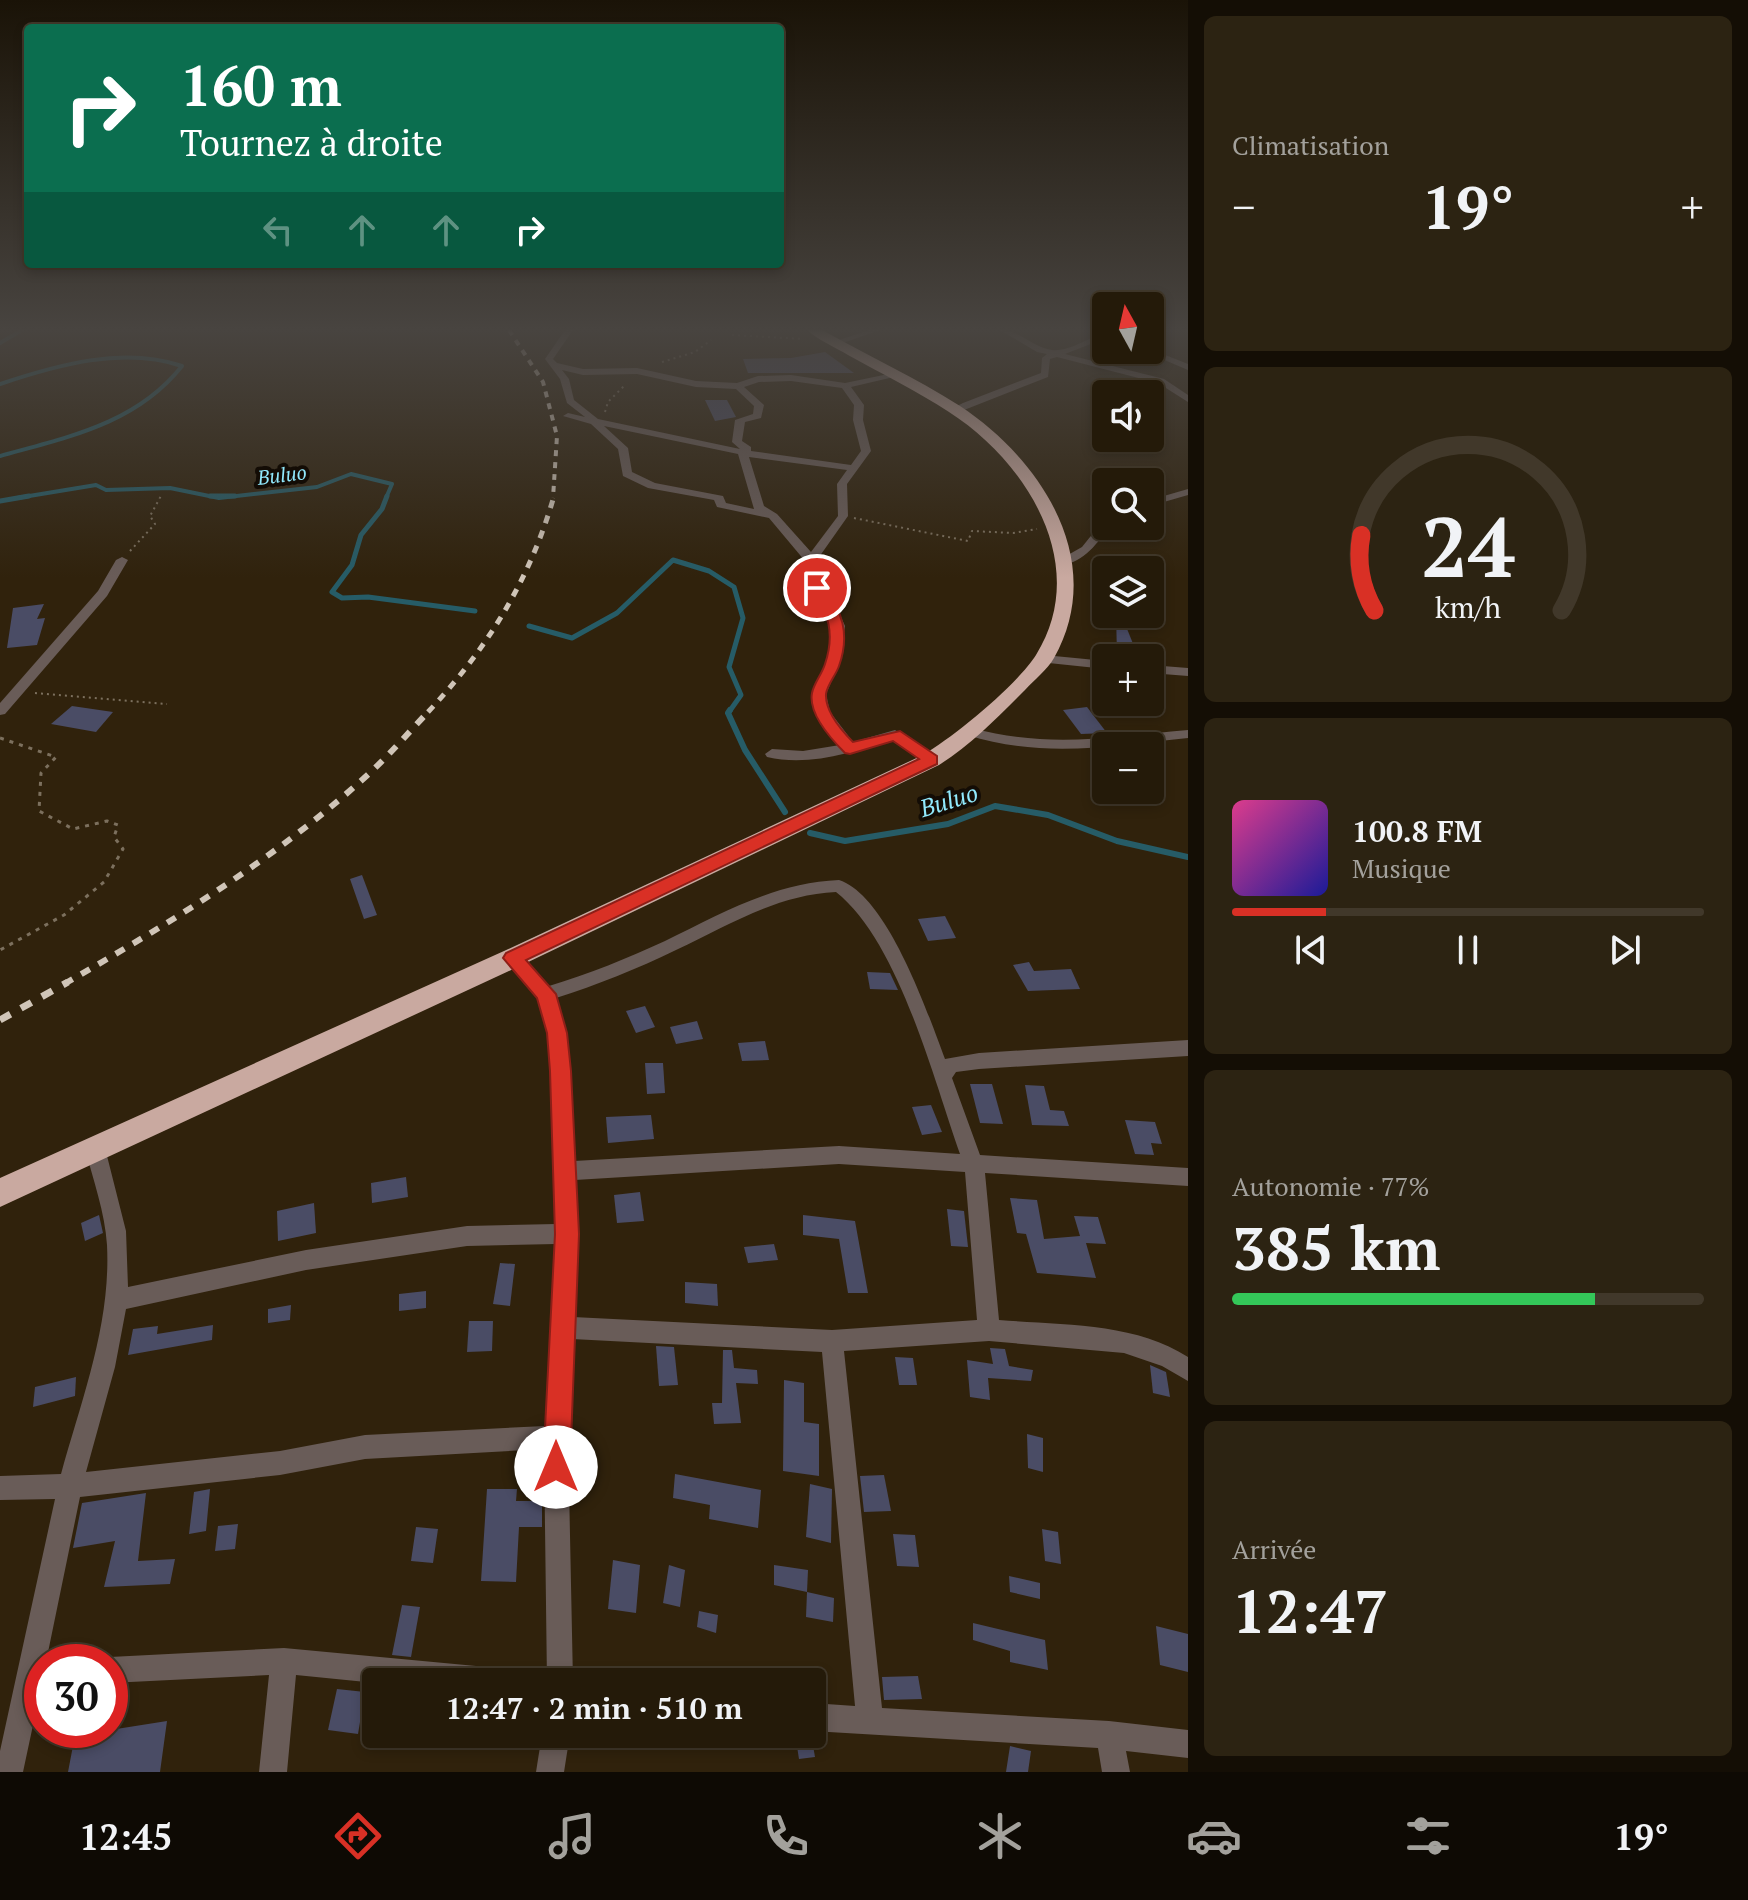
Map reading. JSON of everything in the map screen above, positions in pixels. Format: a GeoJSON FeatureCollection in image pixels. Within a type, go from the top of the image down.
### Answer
{"type":"FeatureCollection","features":[{"type":"Feature","properties":{"kind":"highway"},"geometry":{"type":"LineString","coordinates":[[0,1193],[513,958],[931,760],[972,732],[1044,659],[1058,629],[1064,601],[1063,562],[1055,526],[1045,501],[1021,467],[959,413]]}},
{"type":"Feature","properties":{"kind":"street"},"geometry":{"type":"LineString","coordinates":[[590,413],[594,422],[623,448],[627,474],[652,486],[719,498],[721,505],[773,516]]}},
{"type":"Feature","properties":{"kind":"street"},"geometry":{"type":"LineString","coordinates":[[747,452],[737,442],[740,420],[758,416],[758,413]]}},
{"type":"Feature","properties":{"kind":"street"},"geometry":{"type":"LineString","coordinates":[[811,560],[843,516],[842,484],[866,451],[858,413]]}},
{"type":"Feature","properties":{"kind":"street"},"geometry":{"type":"LineString","coordinates":[[568,416],[765,457],[854,468]]}},
{"type":"Feature","properties":{"kind":"street"},"geometry":{"type":"LineString","coordinates":[[747,452],[743,455],[759,508],[773,516],[811,560],[817,588],[828,601],[839,626],[833,664],[819,694],[823,713],[850,749]]}},
{"type":"Feature","properties":{"kind":"street"},"geometry":{"type":"LineString","coordinates":[[1164,499],[1188,492]]}},
{"type":"Feature","properties":{"kind":"street"},"geometry":{"type":"LineString","coordinates":[[1063,562],[1086,549],[1093,540]]}},
{"type":"Feature","properties":{"kind":"street"},"geometry":{"type":"LineString","coordinates":[[0,711],[103,593],[122,560]]}},
{"type":"Feature","properties":{"kind":"street"},"geometry":{"type":"LineString","coordinates":[[1044,659],[1092,664]]}},
{"type":"Feature","properties":{"kind":"street"},"geometry":{"type":"LineString","coordinates":[[1164,670],[1188,672]]}},
{"type":"Feature","properties":{"kind":"street"},"geometry":{"type":"LineString","coordinates":[[972,732],[990,739],[1030,745],[1188,734]]}},
{"type":"Feature","properties":{"kind":"street"},"geometry":{"type":"LineString","coordinates":[[772,754],[790,757],[850,749],[895,735],[931,760]]}},
{"type":"Feature","properties":{"kind":"street"},"geometry":{"type":"LineString","coordinates":[[546,994],[651,955],[750,906],[792,891],[839,886],[857,900],[896,963],[974,1166],[989,1330]]}},
{"type":"Feature","properties":{"kind":"street"},"geometry":{"type":"LineString","coordinates":[[513,958],[546,994],[557,1033],[567,1234],[556,1437],[560,1668]]}},
{"type":"Feature","properties":{"kind":"street"},"geometry":{"type":"LineString","coordinates":[[942,1077],[951,1065],[979,1061],[1188,1048]]}},
{"type":"Feature","properties":{"kind":"street"},"geometry":{"type":"LineString","coordinates":[[43,1644],[70,1486],[105,1371],[115,1301],[117,1242],[95,1148]]}},
{"type":"Feature","properties":{"kind":"street"},"geometry":{"type":"LineString","coordinates":[[566,1171],[839,1155],[974,1166],[1188,1177]]}},
{"type":"Feature","properties":{"kind":"street"},"geometry":{"type":"LineString","coordinates":[[115,1301],[212,1277],[350,1253],[467,1236],[567,1234]]}},
{"type":"Feature","properties":{"kind":"street"},"geometry":{"type":"LineString","coordinates":[[560,1327],[832,1341],[989,1330],[1124,1342],[1168,1357],[1188,1370]]}},
{"type":"Feature","properties":{"kind":"street"},"geometry":{"type":"LineString","coordinates":[[832,1341],[870,1720]]}},
{"type":"Feature","properties":{"kind":"street"},"geometry":{"type":"LineString","coordinates":[[0,1488],[70,1486],[280,1463],[365,1447],[556,1437]]}},
{"type":"Feature","properties":{"kind":"street"},"geometry":{"type":"LineString","coordinates":[[273,1772],[284,1661]]}},
{"type":"Feature","properties":{"kind":"street"},"geometry":{"type":"LineString","coordinates":[[128,1669],[284,1661],[362,1668]]}},
{"type":"Feature","properties":{"kind":"street"},"geometry":{"type":"LineString","coordinates":[[826,1718],[1109,1735],[1188,1744]]}},
{"type":"Feature","properties":{"kind":"street"},"geometry":{"type":"LineString","coordinates":[[9,1772],[24,1721]]}},
{"type":"Feature","properties":{"kind":"street"},"geometry":{"type":"LineString","coordinates":[[1109,1735],[1116,1772]]}},
{"type":"Feature","properties":{"kind":"street"},"geometry":{"type":"LineString","coordinates":[[550,1772],[554,1748]]}},
{"type":"Feature","properties":{"kind":"path"},"geometry":{"type":"LineString","coordinates":[[122,560],[151,532],[155,524],[150,516],[162,494]]}},
{"type":"Feature","properties":{"kind":"path"},"geometry":{"type":"LineString","coordinates":[[843,516],[968,541],[972,531],[1013,533],[1055,526]]}},
{"type":"Feature","properties":{"kind":"path"},"geometry":{"type":"LineString","coordinates":[[19,692],[167,704]]}},
{"type":"Feature","properties":{"kind":"path"},"geometry":{"type":"LineString","coordinates":[[0,738],[56,757],[41,773],[39,811],[73,829],[107,821],[118,825],[114,837],[123,849],[104,882],[64,915],[0,950]]}},
{"type":"Feature","properties":{"kind":"building"},"geometry":{"type":"Polygon","coordinates":[[[711,413],[734,413],[736,417],[715,421],[711,413]]]}},
{"type":"Feature","properties":{"kind":"building"},"geometry":{"type":"Polygon","coordinates":[[[44,604],[37,619],[45,618],[37,645],[7,648],[13,608],[44,604]]]}},
{"type":"Feature","properties":{"kind":"building"},"geometry":{"type":"Polygon","coordinates":[[[1116,628],[1127,628],[1133,644],[1117,644],[1116,628]]]}},
{"type":"Feature","properties":{"kind":"building"},"geometry":{"type":"Polygon","coordinates":[[[72,706],[113,712],[96,732],[51,724],[72,706]]]}},
{"type":"Feature","properties":{"kind":"building"},"geometry":{"type":"Polygon","coordinates":[[[1087,707],[1106,732],[1081,734],[1063,710],[1087,707]]]}},
{"type":"Feature","properties":{"kind":"building"},"geometry":{"type":"Polygon","coordinates":[[[362,875],[377,915],[364,919],[350,879],[362,875]]]}},
{"type":"Feature","properties":{"kind":"building"},"geometry":{"type":"Polygon","coordinates":[[[945,916],[956,938],[928,941],[918,919],[945,916]]]}},
{"type":"Feature","properties":{"kind":"building"},"geometry":{"type":"Polygon","coordinates":[[[1029,962],[1034,971],[1071,969],[1080,989],[1028,991],[1013,965],[1029,962]]]}},
{"type":"Feature","properties":{"kind":"building"},"geometry":{"type":"Polygon","coordinates":[[[867,972],[890,973],[898,990],[870,989],[867,972]]]}},
{"type":"Feature","properties":{"kind":"building"},"geometry":{"type":"Polygon","coordinates":[[[645,1006],[655,1027],[636,1033],[626,1011],[645,1006]]]}},
{"type":"Feature","properties":{"kind":"building"},"geometry":{"type":"Polygon","coordinates":[[[697,1021],[703,1039],[676,1044],[670,1027],[697,1021]]]}},
{"type":"Feature","properties":{"kind":"building"},"geometry":{"type":"Polygon","coordinates":[[[765,1041],[769,1060],[742,1061],[738,1043],[765,1041]]]}},
{"type":"Feature","properties":{"kind":"building"},"geometry":{"type":"Polygon","coordinates":[[[645,1063],[663,1063],[665,1093],[647,1094],[645,1063]]]}},
{"type":"Feature","properties":{"kind":"building"},"geometry":{"type":"Polygon","coordinates":[[[970,1084],[992,1084],[1003,1124],[980,1123],[970,1084]]]}},
{"type":"Feature","properties":{"kind":"building"},"geometry":{"type":"Polygon","coordinates":[[[1025,1085],[1044,1086],[1050,1110],[1064,1111],[1069,1126],[1032,1125],[1025,1085]]]}},
{"type":"Feature","properties":{"kind":"building"},"geometry":{"type":"Polygon","coordinates":[[[931,1105],[942,1132],[922,1135],[912,1107],[931,1105]]]}},
{"type":"Feature","properties":{"kind":"building"},"geometry":{"type":"Polygon","coordinates":[[[651,1115],[654,1139],[608,1143],[606,1117],[651,1115]]]}},
{"type":"Feature","properties":{"kind":"building"},"geometry":{"type":"Polygon","coordinates":[[[1125,1120],[1155,1122],[1162,1144],[1151,1143],[1154,1155],[1135,1154],[1125,1120]]]}},
{"type":"Feature","properties":{"kind":"building"},"geometry":{"type":"Polygon","coordinates":[[[406,1177],[408,1197],[372,1203],[371,1183],[406,1177]]]}},
{"type":"Feature","properties":{"kind":"building"},"geometry":{"type":"Polygon","coordinates":[[[640,1192],[644,1221],[617,1223],[614,1195],[640,1192]]]}},
{"type":"Feature","properties":{"kind":"building"},"geometry":{"type":"Polygon","coordinates":[[[1010,1198],[1037,1200],[1044,1239],[1080,1236],[1074,1216],[1098,1217],[1106,1244],[1086,1243],[1096,1278],[1037,1273],[1026,1234],[1017,1233],[1010,1198]]]}},
{"type":"Feature","properties":{"kind":"building"},"geometry":{"type":"Polygon","coordinates":[[[314,1203],[316,1233],[278,1241],[277,1211],[314,1203]]]}},
{"type":"Feature","properties":{"kind":"building"},"geometry":{"type":"Polygon","coordinates":[[[947,1209],[964,1211],[968,1247],[951,1246],[947,1209]]]}},
{"type":"Feature","properties":{"kind":"building"},"geometry":{"type":"Polygon","coordinates":[[[99,1215],[103,1233],[85,1241],[81,1223],[99,1215]]]}},
{"type":"Feature","properties":{"kind":"building"},"geometry":{"type":"Polygon","coordinates":[[[803,1215],[855,1221],[868,1293],[848,1293],[839,1239],[803,1235],[803,1215]]]}},
{"type":"Feature","properties":{"kind":"building"},"geometry":{"type":"Polygon","coordinates":[[[774,1244],[778,1260],[748,1263],[744,1247],[774,1244]]]}},
{"type":"Feature","properties":{"kind":"building"},"geometry":{"type":"Polygon","coordinates":[[[500,1263],[515,1264],[510,1306],[493,1304],[500,1263]]]}},
{"type":"Feature","properties":{"kind":"building"},"geometry":{"type":"Polygon","coordinates":[[[685,1282],[717,1284],[718,1306],[685,1303],[685,1282]]]}},
{"type":"Feature","properties":{"kind":"building"},"geometry":{"type":"Polygon","coordinates":[[[426,1291],[426,1308],[399,1311],[399,1294],[426,1291]]]}},
{"type":"Feature","properties":{"kind":"building"},"geometry":{"type":"Polygon","coordinates":[[[291,1305],[290,1320],[268,1323],[268,1309],[291,1305]]]}},
{"type":"Feature","properties":{"kind":"building"},"geometry":{"type":"Polygon","coordinates":[[[469,1321],[493,1321],[492,1351],[467,1352],[469,1321]]]}},
{"type":"Feature","properties":{"kind":"building"},"geometry":{"type":"Polygon","coordinates":[[[213,1325],[212,1340],[128,1355],[133,1329],[158,1326],[157,1334],[213,1325]]]}},
{"type":"Feature","properties":{"kind":"building"},"geometry":{"type":"Polygon","coordinates":[[[656,1346],[674,1347],[678,1385],[659,1386],[656,1346]]]}},
{"type":"Feature","properties":{"kind":"building"},"geometry":{"type":"Polygon","coordinates":[[[990,1348],[1005,1349],[1009,1366],[1033,1370],[1031,1381],[988,1378],[990,1400],[970,1397],[967,1360],[993,1364],[990,1348]]]}},
{"type":"Feature","properties":{"kind":"building"},"geometry":{"type":"Polygon","coordinates":[[[723,1350],[732,1350],[734,1368],[757,1370],[758,1384],[736,1383],[741,1423],[714,1424],[712,1403],[722,1403],[723,1350]]]}},
{"type":"Feature","properties":{"kind":"building"},"geometry":{"type":"Polygon","coordinates":[[[895,1357],[913,1358],[917,1385],[899,1385],[895,1357]]]}},
{"type":"Feature","properties":{"kind":"building"},"geometry":{"type":"Polygon","coordinates":[[[1150,1365],[1166,1372],[1170,1397],[1153,1393],[1150,1365]]]}},
{"type":"Feature","properties":{"kind":"building"},"geometry":{"type":"Polygon","coordinates":[[[76,1377],[75,1396],[33,1407],[35,1387],[76,1377]]]}},
{"type":"Feature","properties":{"kind":"building"},"geometry":{"type":"Polygon","coordinates":[[[784,1380],[804,1383],[804,1422],[819,1424],[819,1476],[783,1471],[784,1380]]]}},
{"type":"Feature","properties":{"kind":"building"},"geometry":{"type":"Polygon","coordinates":[[[1027,1434],[1043,1438],[1043,1472],[1028,1468],[1027,1434]]]}},
{"type":"Feature","properties":{"kind":"building"},"geometry":{"type":"Polygon","coordinates":[[[675,1474],[761,1490],[758,1528],[709,1519],[710,1505],[673,1498],[675,1474]]]}},
{"type":"Feature","properties":{"kind":"building"},"geometry":{"type":"Polygon","coordinates":[[[884,1475],[891,1511],[864,1512],[860,1476],[884,1475]]]}},
{"type":"Feature","properties":{"kind":"building"},"geometry":{"type":"Polygon","coordinates":[[[810,1484],[832,1489],[831,1543],[806,1537],[810,1484]]]}},
{"type":"Feature","properties":{"kind":"building"},"geometry":{"type":"Polygon","coordinates":[[[210,1489],[206,1531],[189,1534],[194,1492],[210,1489]]]}},
{"type":"Feature","properties":{"kind":"building"},"geometry":{"type":"Polygon","coordinates":[[[487,1489],[517,1489],[516,1501],[542,1501],[542,1527],[519,1527],[516,1582],[481,1581],[487,1489]]]}},
{"type":"Feature","properties":{"kind":"building"},"geometry":{"type":"Polygon","coordinates":[[[146,1493],[138,1561],[175,1559],[170,1584],[104,1587],[115,1541],[73,1548],[82,1503],[146,1493]]]}},
{"type":"Feature","properties":{"kind":"building"},"geometry":{"type":"Polygon","coordinates":[[[238,1524],[235,1549],[215,1551],[218,1526],[238,1524]]]}},
{"type":"Feature","properties":{"kind":"building"},"geometry":{"type":"Polygon","coordinates":[[[416,1527],[438,1529],[433,1563],[411,1561],[416,1527]]]}},
{"type":"Feature","properties":{"kind":"building"},"geometry":{"type":"Polygon","coordinates":[[[1042,1529],[1058,1532],[1061,1564],[1045,1561],[1042,1529]]]}},
{"type":"Feature","properties":{"kind":"building"},"geometry":{"type":"Polygon","coordinates":[[[893,1534],[915,1535],[919,1567],[897,1566],[893,1534]]]}},
{"type":"Feature","properties":{"kind":"building"},"geometry":{"type":"Polygon","coordinates":[[[613,1560],[640,1565],[636,1613],[608,1609],[613,1560]]]}},
{"type":"Feature","properties":{"kind":"building"},"geometry":{"type":"Polygon","coordinates":[[[669,1565],[685,1570],[680,1607],[663,1603],[669,1565]]]}},
{"type":"Feature","properties":{"kind":"building"},"geometry":{"type":"Polygon","coordinates":[[[774,1565],[808,1570],[807,1592],[774,1585],[774,1565]]]}},
{"type":"Feature","properties":{"kind":"building"},"geometry":{"type":"Polygon","coordinates":[[[1009,1576],[1040,1583],[1040,1599],[1010,1592],[1009,1576]]]}},
{"type":"Feature","properties":{"kind":"building"},"geometry":{"type":"Polygon","coordinates":[[[807,1592],[834,1598],[833,1622],[806,1617],[807,1592]]]}},
{"type":"Feature","properties":{"kind":"building"},"geometry":{"type":"Polygon","coordinates":[[[402,1605],[420,1607],[411,1657],[392,1655],[402,1605]]]}},
{"type":"Feature","properties":{"kind":"building"},"geometry":{"type":"Polygon","coordinates":[[[699,1611],[718,1615],[716,1633],[697,1627],[699,1611]]]}},
{"type":"Feature","properties":{"kind":"building"},"geometry":{"type":"Polygon","coordinates":[[[973,1623],[1045,1640],[1048,1670],[1010,1662],[1010,1651],[973,1640],[973,1623]]]}},
{"type":"Feature","properties":{"kind":"building"},"geometry":{"type":"Polygon","coordinates":[[[1156,1626],[1188,1634],[1188,1672],[1160,1665],[1156,1626]]]}},
{"type":"Feature","properties":{"kind":"building"},"geometry":{"type":"Polygon","coordinates":[[[918,1676],[922,1699],[884,1700],[882,1677],[918,1676]]]}},
{"type":"Feature","properties":{"kind":"building"},"geometry":{"type":"Polygon","coordinates":[[[337,1689],[362,1692],[358,1734],[328,1730],[337,1689]]]}},
{"type":"Feature","properties":{"kind":"building"},"geometry":{"type":"Polygon","coordinates":[[[167,1721],[160,1772],[68,1772],[73,1748],[128,1748],[128,1727],[167,1721]]]}},
{"type":"Feature","properties":{"kind":"building"},"geometry":{"type":"Polygon","coordinates":[[[1010,1746],[1031,1751],[1028,1772],[1006,1772],[1010,1746]]]}},
{"type":"Feature","properties":{"kind":"building"},"geometry":{"type":"Polygon","coordinates":[[[797,1748],[813,1748],[815,1757],[799,1759],[797,1748]]]}},
{"type":"Feature","properties":{"kind":"waterway","name":"Buluo"},"geometry":{"type":"LineString","coordinates":[[0,456],[99,426],[126,413]]}},
{"type":"Feature","properties":{"kind":"waterway","name":"Buluo"},"geometry":{"type":"LineString","coordinates":[[26,497],[96,485],[106,490],[170,488],[219,498],[317,487],[351,474],[392,484],[386,498]]}},
{"type":"Feature","properties":{"kind":"waterway","name":"Buluo"},"geometry":{"type":"LineString","coordinates":[[210,496],[235,496]]}},
{"type":"Feature","properties":{"kind":"waterway","name":"Buluo"},"geometry":{"type":"LineString","coordinates":[[387,496],[382,509],[361,535],[352,565],[332,592],[342,598],[368,597],[475,611]]}},
{"type":"Feature","properties":{"kind":"waterway","name":"Buluo"},"geometry":{"type":"LineString","coordinates":[[0,501],[26,497]]}},
{"type":"Feature","properties":{"kind":"waterway","name":"Buluo"},"geometry":{"type":"LineString","coordinates":[[17,498],[26,497]]}},
{"type":"Feature","properties":{"kind":"waterway","name":"Buluo"},"geometry":{"type":"LineString","coordinates":[[529,626],[572,638],[617,613],[673,560],[709,571],[734,587],[743,618],[729,667],[741,695],[729,712]]}},
{"type":"Feature","properties":{"kind":"waterway","name":"Buluo"},"geometry":{"type":"LineString","coordinates":[[730,710],[728,713],[745,750],[785,812]]}},
{"type":"Feature","properties":{"kind":"waterway","name":"Buluo"},"geometry":{"type":"LineString","coordinates":[[810,833],[845,841],[948,824],[995,806],[1048,815],[1117,841],[1188,857]]}},
{"type":"Feature","properties":{"kind":"railway"},"geometry":{"type":"LineString","coordinates":[[551,413],[557,436],[553,498]]}},
{"type":"Feature","properties":{"kind":"railway"},"geometry":{"type":"LineString","coordinates":[[428,712],[469,663],[504,612],[532,556],[554,496]]}},
{"type":"Feature","properties":{"kind":"railway"},"geometry":{"type":"LineString","coordinates":[[64,984],[180,915],[256,864],[371,772],[430,710]]}},
{"type":"Feature","properties":{"kind":"railway"},"geometry":{"type":"LineString","coordinates":[[0,1020],[68,982]]}},
{"type":"Feature","properties":{"kind":"route"},"geometry":{"type":"LineString","coordinates":[[556,1467],[560,1327],[567,1234],[561,1071],[557,1033],[546,994],[513,958],[931,760],[895,735],[850,749],[838,737],[823,713],[819,694],[833,664],[839,626],[828,601],[817,588]]}}]}
